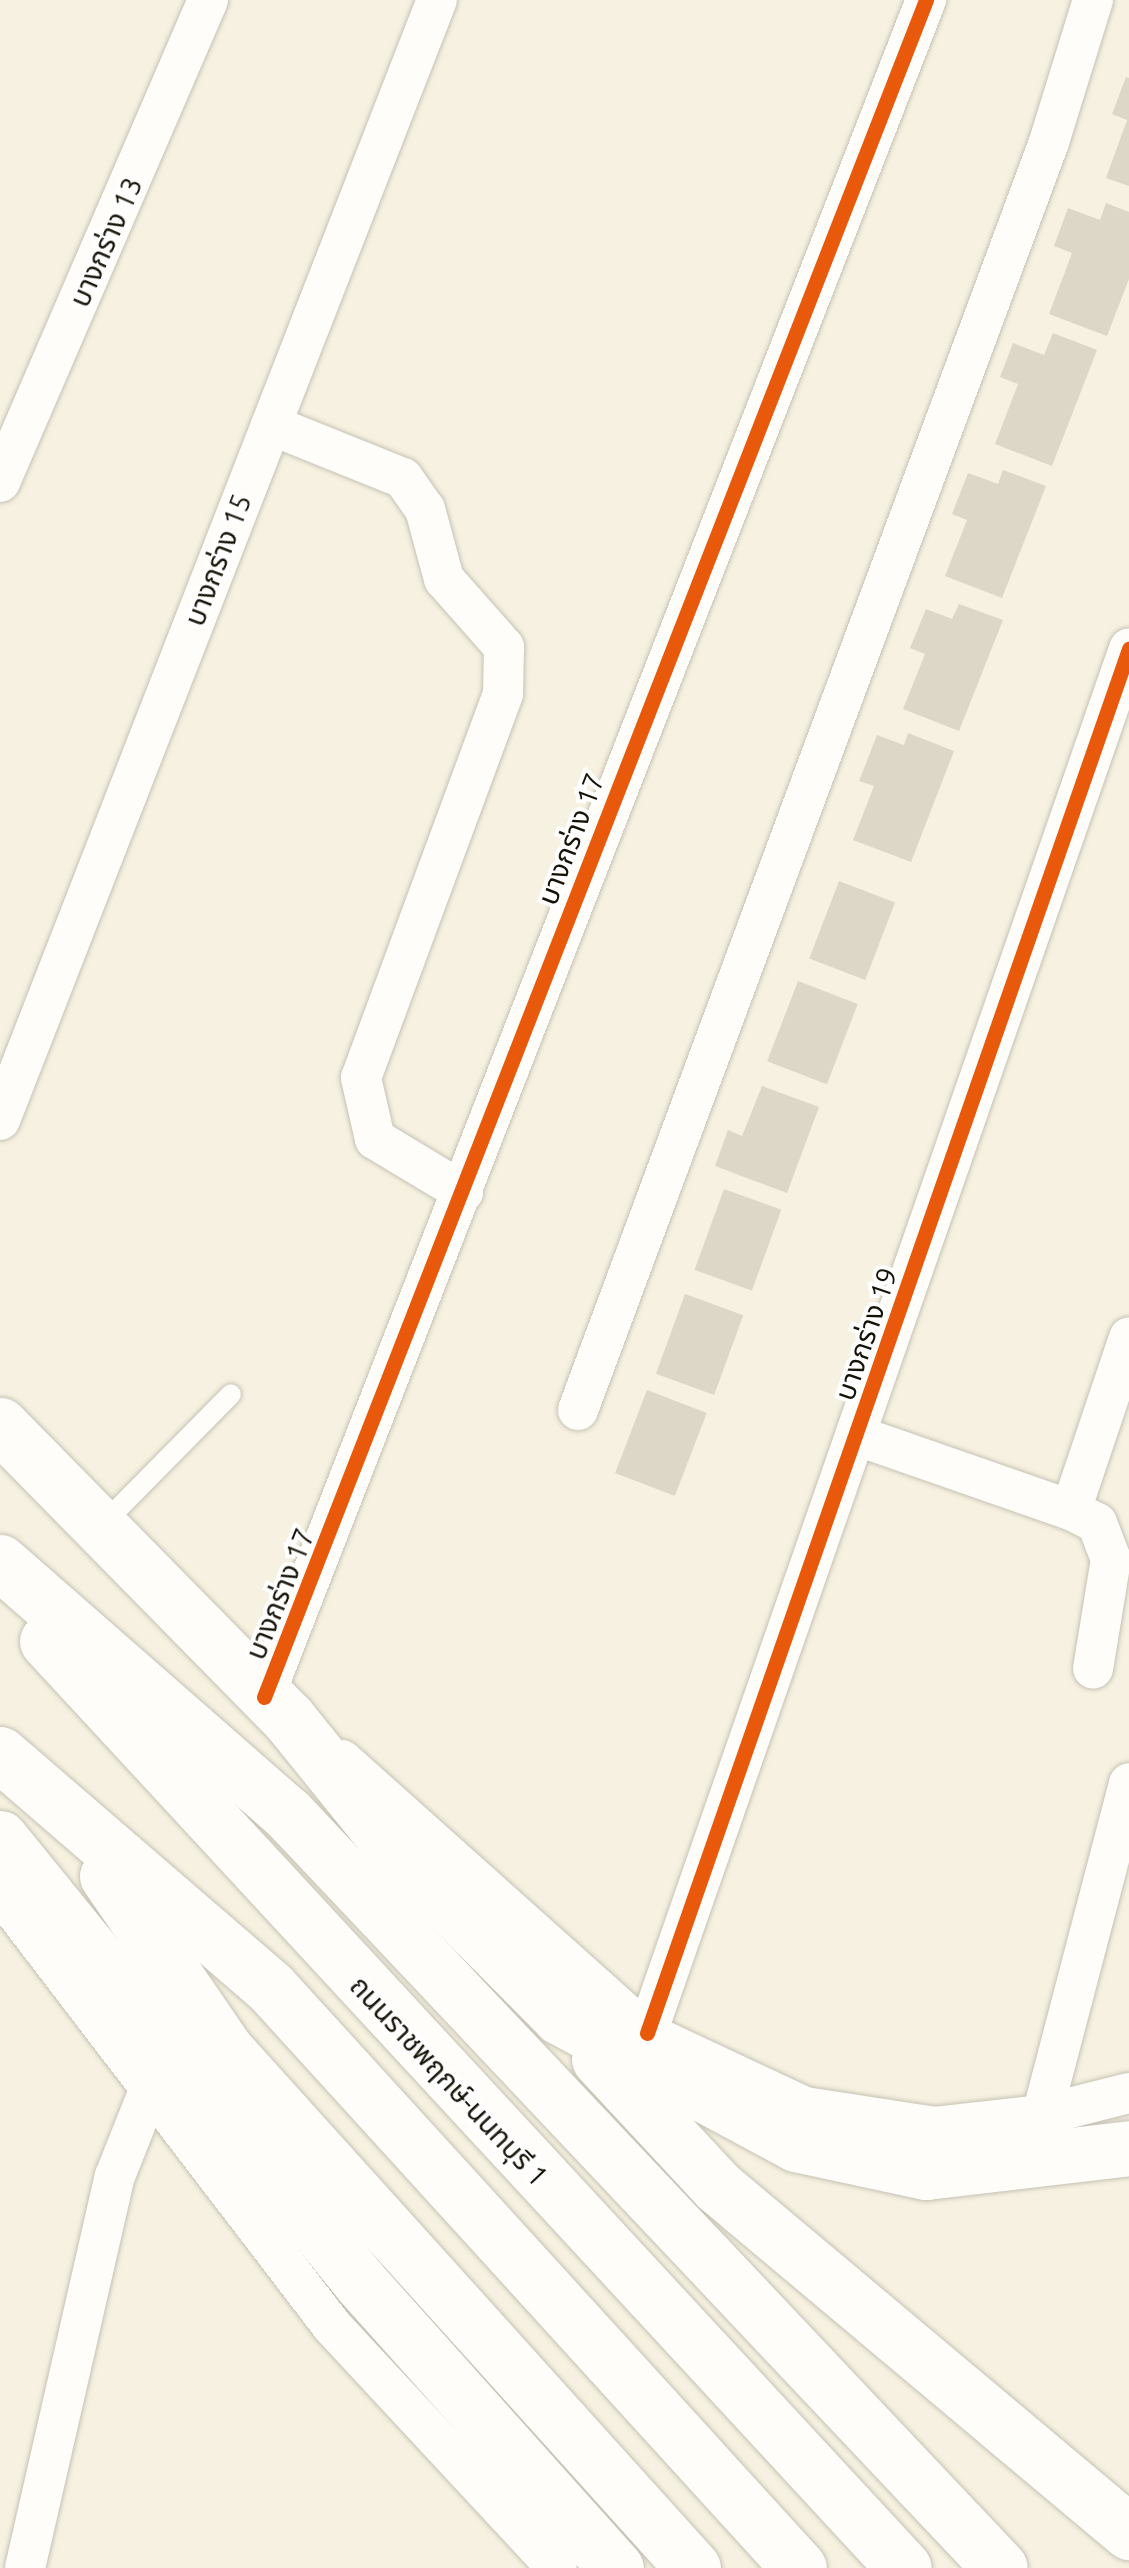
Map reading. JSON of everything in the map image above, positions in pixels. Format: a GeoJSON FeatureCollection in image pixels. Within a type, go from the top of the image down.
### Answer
{"type":"FeatureCollection","features":[{"type":"Feature","properties":{"kind":"main road"},"geometry":{"type":"LineString","coordinates":[[0,1426],[276,1707],[396,1853],[560,2016],[718,2187],[1129,2532]]}},
{"type":"Feature","properties":{"kind":"main road"},"geometry":{"type":"LineString","coordinates":[[0,1562],[287,1813],[670,2210],[1000,2568]]}},
{"type":"Feature","properties":{"kind":"main road","name":"ถนนราชพฤกษ์-นนทบุรี 1"},"geometry":{"type":"LineString","coordinates":[[0,1589],[633,2279],[904,2568]]}},
{"type":"Feature","properties":{"kind":"main road"},"geometry":{"type":"LineString","coordinates":[[0,1754],[71,1824],[271,1988],[799,2568]]}},
{"type":"Feature","properties":{"kind":"main road"},"geometry":{"type":"LineString","coordinates":[[71,1824],[227,2051],[564,2431],[693,2568]]}},
{"type":"Feature","properties":{"kind":"main road"},"geometry":{"type":"LineString","coordinates":[[0,1838],[360,2282],[616,2568]]}},
{"type":"Feature","properties":{"kind":"main road"},"geometry":{"type":"LineString","coordinates":[[560,2016],[796,2144],[926,2172],[1129,2148]]}},
{"type":"Feature","properties":{"kind":"street","name":"บางกร่าง 13"},"geometry":{"type":"LineString","coordinates":[[0,482],[208,0]]}},
{"type":"Feature","properties":{"kind":"street","name":"บางกร่าง 15"},"geometry":{"type":"LineString","coordinates":[[0,1120],[437,0]]}},
{"type":"Feature","properties":{"kind":"street","name":"บางกร่าง 17"},"geometry":{"type":"LineString","coordinates":[[276,1707],[463,1192],[926,0]]}},
{"type":"Feature","properties":{"kind":"street"},"geometry":{"type":"LineString","coordinates":[[578,1410],[1042,160],[1093,0]]}},
{"type":"Feature","properties":{"kind":"street"},"geometry":{"type":"LineString","coordinates":[[271,424],[403,478],[425,509],[444,579],[509,664],[361,1078],[375,1139],[463,1192]]}},
{"type":"Feature","properties":{"kind":"street","name":"บางกร่าง 19"},"geometry":{"type":"LineString","coordinates":[[647,2033],[1129,649]]}},
{"type":"Feature","properties":{"kind":"street"},"geometry":{"type":"LineString","coordinates":[[1072,1510],[1129,1338]]}},
{"type":"Feature","properties":{"kind":"street"},"geometry":{"type":"LineString","coordinates":[[858,1436],[1072,1510],[1097,1524],[1111,1559],[1092,1669]]}},
{"type":"Feature","properties":{"kind":"street"},"geometry":{"type":"LineString","coordinates":[[276,1707],[420,1822],[647,2033],[806,2107],[934,2126],[1042,2115],[1129,2093]]}},
{"type":"Feature","properties":{"kind":"street"},"geometry":{"type":"LineString","coordinates":[[1042,2115],[1129,1782]]}},
{"type":"Feature","properties":{"kind":"street"},"geometry":{"type":"LineString","coordinates":[[0,1892],[148,2092],[332,2326],[557,2568]]}},
{"type":"Feature","properties":{"kind":"street"},"geometry":{"type":"LineString","coordinates":[[25,2568],[116,2176],[148,2092]]}},
{"type":"Feature","properties":{"kind":"lane"},"geometry":{"type":"LineString","coordinates":[[100,1527],[231,1394]]}},
{"type":"Feature","properties":{"kind":"building"},"geometry":{"type":"Polygon","coordinates":[[[1126,77],[1129,186],[1106,178],[1127,120],[1112,114],[1126,77]]]}},
{"type":"Feature","properties":{"kind":"building"},"geometry":{"type":"Polygon","coordinates":[[[1106,203],[1129,212],[1129,279],[1107,336],[1049,314],[1072,253],[1054,246],[1068,208],[1100,220],[1106,203]]]}},
{"type":"Feature","properties":{"kind":"building"},"geometry":{"type":"Polygon","coordinates":[[[1053,333],[1097,350],[1052,466],[995,444],[1018,384],[1000,377],[1013,343],[1044,355],[1053,333]]]}},
{"type":"Feature","properties":{"kind":"building"},"geometry":{"type":"Polygon","coordinates":[[[1003,470],[1046,486],[1002,598],[945,576],[967,520],[952,514],[968,473],[998,484],[1003,470]]]}},
{"type":"Feature","properties":{"kind":"building"},"geometry":{"type":"Polygon","coordinates":[[[959,604],[1003,620],[959,731],[903,709],[925,654],[910,648],[926,609],[952,619],[959,604]]]}},
{"type":"Feature","properties":{"kind":"building"},"geometry":{"type":"Polygon","coordinates":[[[908,733],[954,751],[911,862],[853,840],[874,786],[859,781],[877,735],[904,745],[908,733]]]}},
{"type":"Feature","properties":{"kind":"building"},"geometry":{"type":"Polygon","coordinates":[[[839,881],[895,903],[865,980],[809,958],[839,881]]]}},
{"type":"Feature","properties":{"kind":"building"},"geometry":{"type":"Polygon","coordinates":[[[798,981],[858,1004],[827,1084],[767,1061],[798,981]]]}},
{"type":"Feature","properties":{"kind":"building"},"geometry":{"type":"Polygon","coordinates":[[[762,1086],[819,1107],[787,1193],[715,1166],[728,1130],[742,1136],[762,1086]]]}},
{"type":"Feature","properties":{"kind":"building"},"geometry":{"type":"Polygon","coordinates":[[[724,1189],[781,1210],[752,1291],[695,1270],[724,1189]]]}},
{"type":"Feature","properties":{"kind":"building"},"geometry":{"type":"Polygon","coordinates":[[[685,1294],[743,1315],[714,1395],[656,1374],[685,1294]]]}},
{"type":"Feature","properties":{"kind":"building"},"geometry":{"type":"Polygon","coordinates":[[[647,1390],[707,1413],[675,1496],[615,1473],[647,1390]]]}},
{"type":"Feature","properties":{"kind":"cycle path"},"geometry":{"type":"LineString","coordinates":[[264,1697],[926,0]]}},
{"type":"Feature","properties":{"kind":"cycle path"},"geometry":{"type":"LineString","coordinates":[[647,2033],[1129,649]]}}]}
